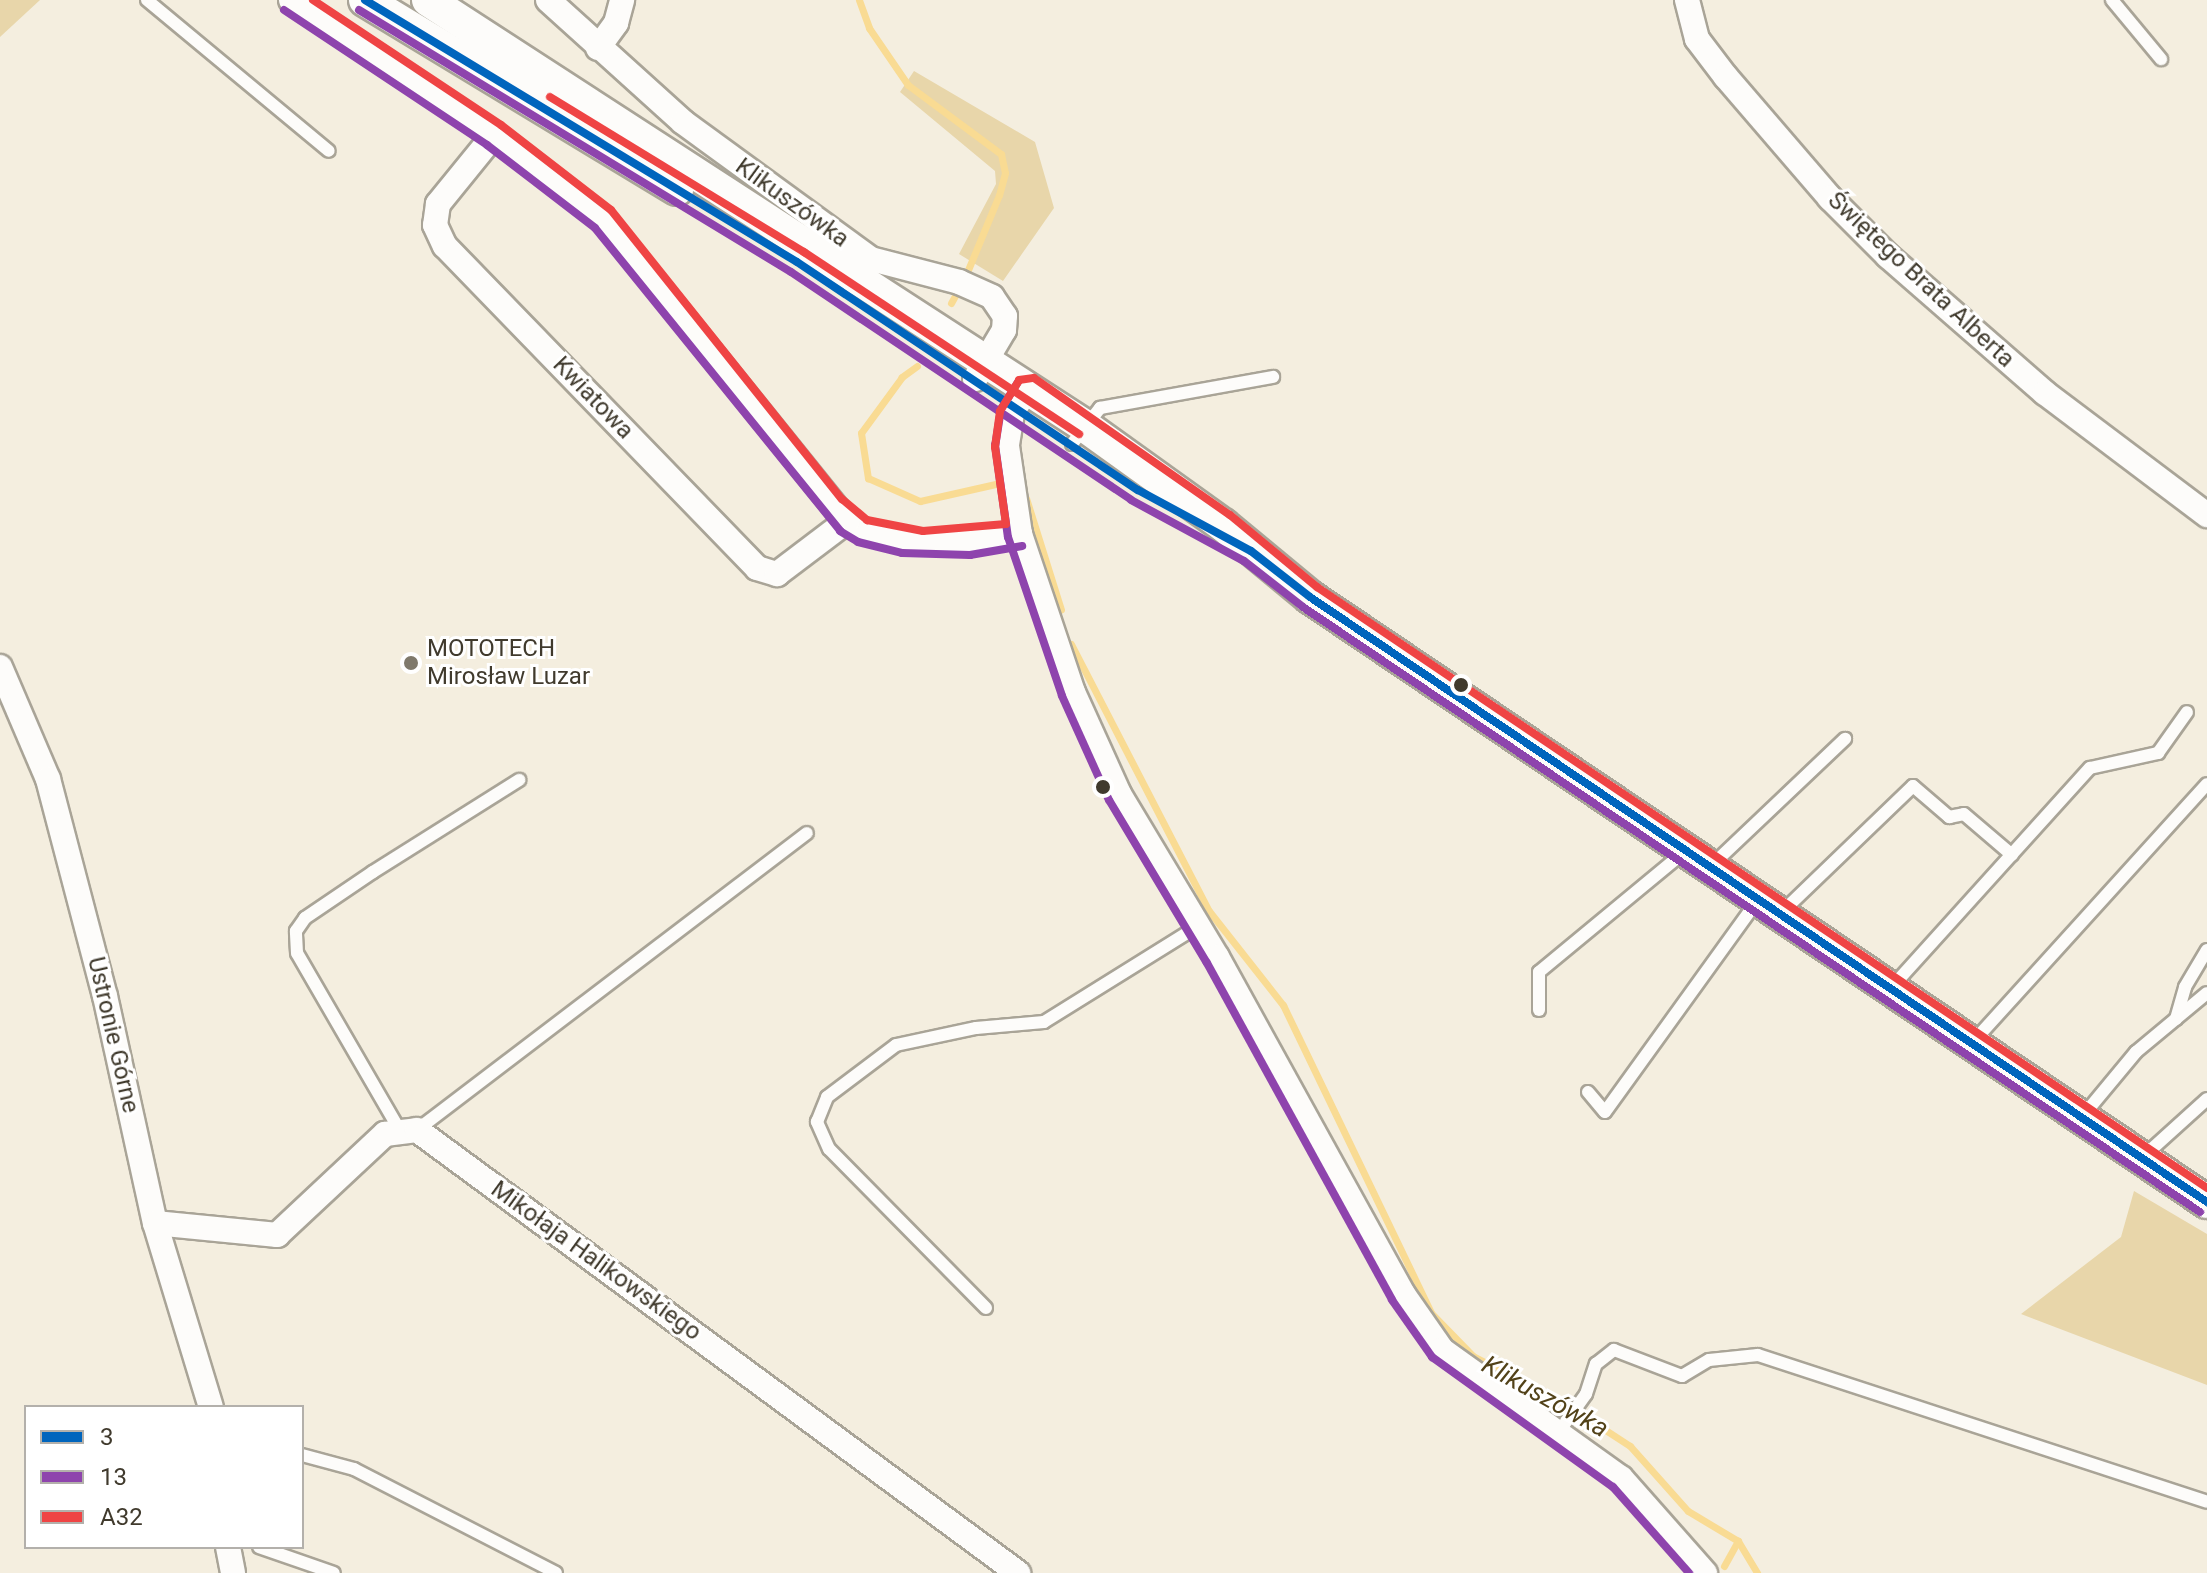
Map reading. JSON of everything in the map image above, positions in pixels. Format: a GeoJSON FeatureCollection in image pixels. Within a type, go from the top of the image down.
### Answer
{"type":"FeatureCollection","features":[{"type":"Feature","properties":{"kind":"main road"},"geometry":{"type":"LineString","coordinates":[[365,0],[981,370]]}},
{"type":"Feature","properties":{"kind":"main road"},"geometry":{"type":"LineString","coordinates":[[428,0],[1078,435],[1223,525],[1310,597],[2207,1202]]}},
{"type":"Feature","properties":{"kind":"street"},"geometry":{"type":"LineString","coordinates":[[291,0],[494,135],[603,219],[847,521],[884,539],[912,542],[969,543],[1020,534]]}},
{"type":"Feature","properties":{"kind":"street","name":"Klikuszówka"},"geometry":{"type":"LineString","coordinates":[[548,0],[598,48],[776,194],[871,259],[959,282],[992,297],[1005,316],[981,370]]}},
{"type":"Feature","properties":{"kind":"street"},"geometry":{"type":"LineString","coordinates":[[598,48],[616,23],[622,0]]}},
{"type":"Feature","properties":{"kind":"street","name":"Świętego Brata Alberta"},"geometry":{"type":"LineString","coordinates":[[1687,0],[1697,39],[1726,77],[1830,198],[1888,256],[2045,393],[2207,515]]}},
{"type":"Feature","properties":{"kind":"street","name":"Kwiatowa"},"geometry":{"type":"LineString","coordinates":[[494,135],[438,204],[435,225],[445,246],[757,568],[777,574],[847,521]]}},
{"type":"Feature","properties":{"kind":"street"},"geometry":{"type":"LineString","coordinates":[[1022,397],[1007,446],[1020,534],[1073,692],[1119,794],[1198,926],[1422,1326],[1453,1360],[1563,1426],[1621,1478],[1705,1573]]}},
{"type":"Feature","properties":{"kind":"street","name":"Ustronie Górne"},"geometry":{"type":"LineString","coordinates":[[0,667],[48,779],[105,996],[155,1223],[210,1405]]}},
{"type":"Feature","properties":{"kind":"street"},"geometry":{"type":"LineString","coordinates":[[155,1223],[277,1235],[385,1134],[408,1129]]}},
{"type":"Feature","properties":{"kind":"street","name":"Mikołaja Halikowskiego"},"geometry":{"type":"LineString","coordinates":[[408,1129],[1018,1573]]}},
{"type":"Feature","properties":{"kind":"street"},"geometry":{"type":"LineString","coordinates":[[228,1549],[233,1573]]}},
{"type":"Feature","properties":{"kind":"lane"},"geometry":{"type":"LineString","coordinates":[[147,0],[329,151]]}},
{"type":"Feature","properties":{"kind":"lane"},"geometry":{"type":"LineString","coordinates":[[2112,0],[2161,59]]}},
{"type":"Feature","properties":{"kind":"lane"},"geometry":{"type":"LineString","coordinates":[[1078,435],[1100,408],[1273,377]]}},
{"type":"Feature","properties":{"kind":"lane"},"geometry":{"type":"LineString","coordinates":[[1891,989],[2090,768],[2158,753],[2187,712]]}},
{"type":"Feature","properties":{"kind":"lane"},"geometry":{"type":"LineString","coordinates":[[1539,1010],[1539,972],[1698,859],[1845,739]]}},
{"type":"Feature","properties":{"kind":"lane"},"geometry":{"type":"LineString","coordinates":[[519,780],[305,918],[296,931],[297,953],[408,1129],[807,833]]}},
{"type":"Feature","properties":{"kind":"lane"},"geometry":{"type":"LineString","coordinates":[[1972,1044],[2207,784]]}},
{"type":"Feature","properties":{"kind":"lane"},"geometry":{"type":"LineString","coordinates":[[1588,1092],[1605,1112],[1769,907],[1913,786],[1949,817],[1964,814],[2012,855]]}},
{"type":"Feature","properties":{"kind":"lane"},"geometry":{"type":"LineString","coordinates":[[986,1308],[829,1149],[817,1122],[827,1097],[896,1045],[976,1028],[1044,1022],[1198,926]]}},
{"type":"Feature","properties":{"kind":"lane"},"geometry":{"type":"LineString","coordinates":[[2176,1019],[2185,987],[2207,950]]}},
{"type":"Feature","properties":{"kind":"lane"},"geometry":{"type":"LineString","coordinates":[[2081,1117],[2136,1052],[2207,993]]}},
{"type":"Feature","properties":{"kind":"lane"},"geometry":{"type":"LineString","coordinates":[[2142,1158],[2207,1099]]}},
{"type":"Feature","properties":{"kind":"lane"},"geometry":{"type":"LineString","coordinates":[[1563,1426],[1586,1394],[1596,1364],[1614,1350],[1682,1376],[1709,1360],[1758,1355],[2207,1502]]}},
{"type":"Feature","properties":{"kind":"lane"},"geometry":{"type":"LineString","coordinates":[[304,1456],[354,1469],[556,1573]]}},
{"type":"Feature","properties":{"kind":"lane"},"geometry":{"type":"LineString","coordinates":[[265,1549],[334,1573]]}},
{"type":"Feature","properties":{"kind":"shaded area"},"geometry":{"type":"Polygon","coordinates":[[[0,0],[40,0],[0,37],[0,0]]]}},
{"type":"Feature","properties":{"kind":"shaded area"},"geometry":{"type":"Polygon","coordinates":[[[914,71],[1035,142],[1054,208],[1003,281],[959,254],[996,184],[995,171],[900,92],[914,71]]]}},
{"type":"Feature","properties":{"kind":"shaded area"},"geometry":{"type":"Polygon","coordinates":[[[2134,1191],[2207,1234],[2207,1385],[2021,1314],[2121,1237],[2134,1191]]]}},
{"type":"Feature","properties":{"kind":"waterway","name":"Klikuszówka"},"geometry":{"type":"LineString","coordinates":[[859,0],[869,28],[908,85],[1001,154],[1005,173],[999,195],[968,270]]}},
{"type":"Feature","properties":{"kind":"waterway","name":"Klikuszówka"},"geometry":{"type":"LineString","coordinates":[[951,303],[957,292]]}},
{"type":"Feature","properties":{"kind":"waterway","name":"Klikuszówka"},"geometry":{"type":"LineString","coordinates":[[917,366],[902,377],[861,433],[868,478],[920,501],[1000,483]]}},
{"type":"Feature","properties":{"kind":"waterway","name":"Klikuszówka"},"geometry":{"type":"LineString","coordinates":[[1026,498],[1061,610]]}},
{"type":"Feature","properties":{"kind":"waterway","name":"Klikuszówka"},"geometry":{"type":"LineString","coordinates":[[1071,644],[1209,911],[1283,1005],[1431,1313],[1473,1356],[1564,1403],[1630,1446],[1688,1511],[1738,1541],[1757,1573]]}},
{"type":"Feature","properties":{"kind":"waterway"},"geometry":{"type":"LineString","coordinates":[[1724,1566],[1738,1541]]}},
{"type":"Feature","properties":{"kind":"transit line","name":"A32"},"geometry":{"type":"LineString","coordinates":[[313,0],[501,125],[611,210],[842,499],[867,520],[923,531],[1006,524],[995,447],[1000,411],[1019,380],[1034,378],[1230,515],[1317,587],[2207,1188]]}},
{"type":"Feature","properties":{"kind":"transit line","name":"3"},"geometry":{"type":"LineString","coordinates":[[365,0],[797,262],[1138,490],[1251,551],[1310,597],[2207,1202]]}},
{"type":"Feature","properties":{"kind":"transit line","name":"13"},"geometry":{"type":"LineString","coordinates":[[284,10],[487,145],[595,228],[840,531],[858,542],[902,553],[970,555],[1022,546]]}},
{"type":"Feature","properties":{"kind":"transit line","name":"13"},"geometry":{"type":"LineString","coordinates":[[359,10],[791,272],[1131,500],[1244,561],[1303,607],[2200,1212]]}},
{"type":"Feature","properties":{"kind":"transit line","name":"A32"},"geometry":{"type":"LineString","coordinates":[[550,97],[804,252],[1079,434]]}},
{"type":"Feature","properties":{"kind":"transit line","name":"13"},"geometry":{"type":"LineString","coordinates":[[1018,382],[1001,409],[995,445],[1008,537],[1062,696],[1109,800],[1207,963],[1392,1300],[1432,1357],[1613,1487],[1689,1573]]}},
{"type":"Feature","properties":{"kind":"place","name":"MOTOTECH Mirosław Luzar"},"geometry":{"type":"Point","coordinates":[411,663]}}]}
